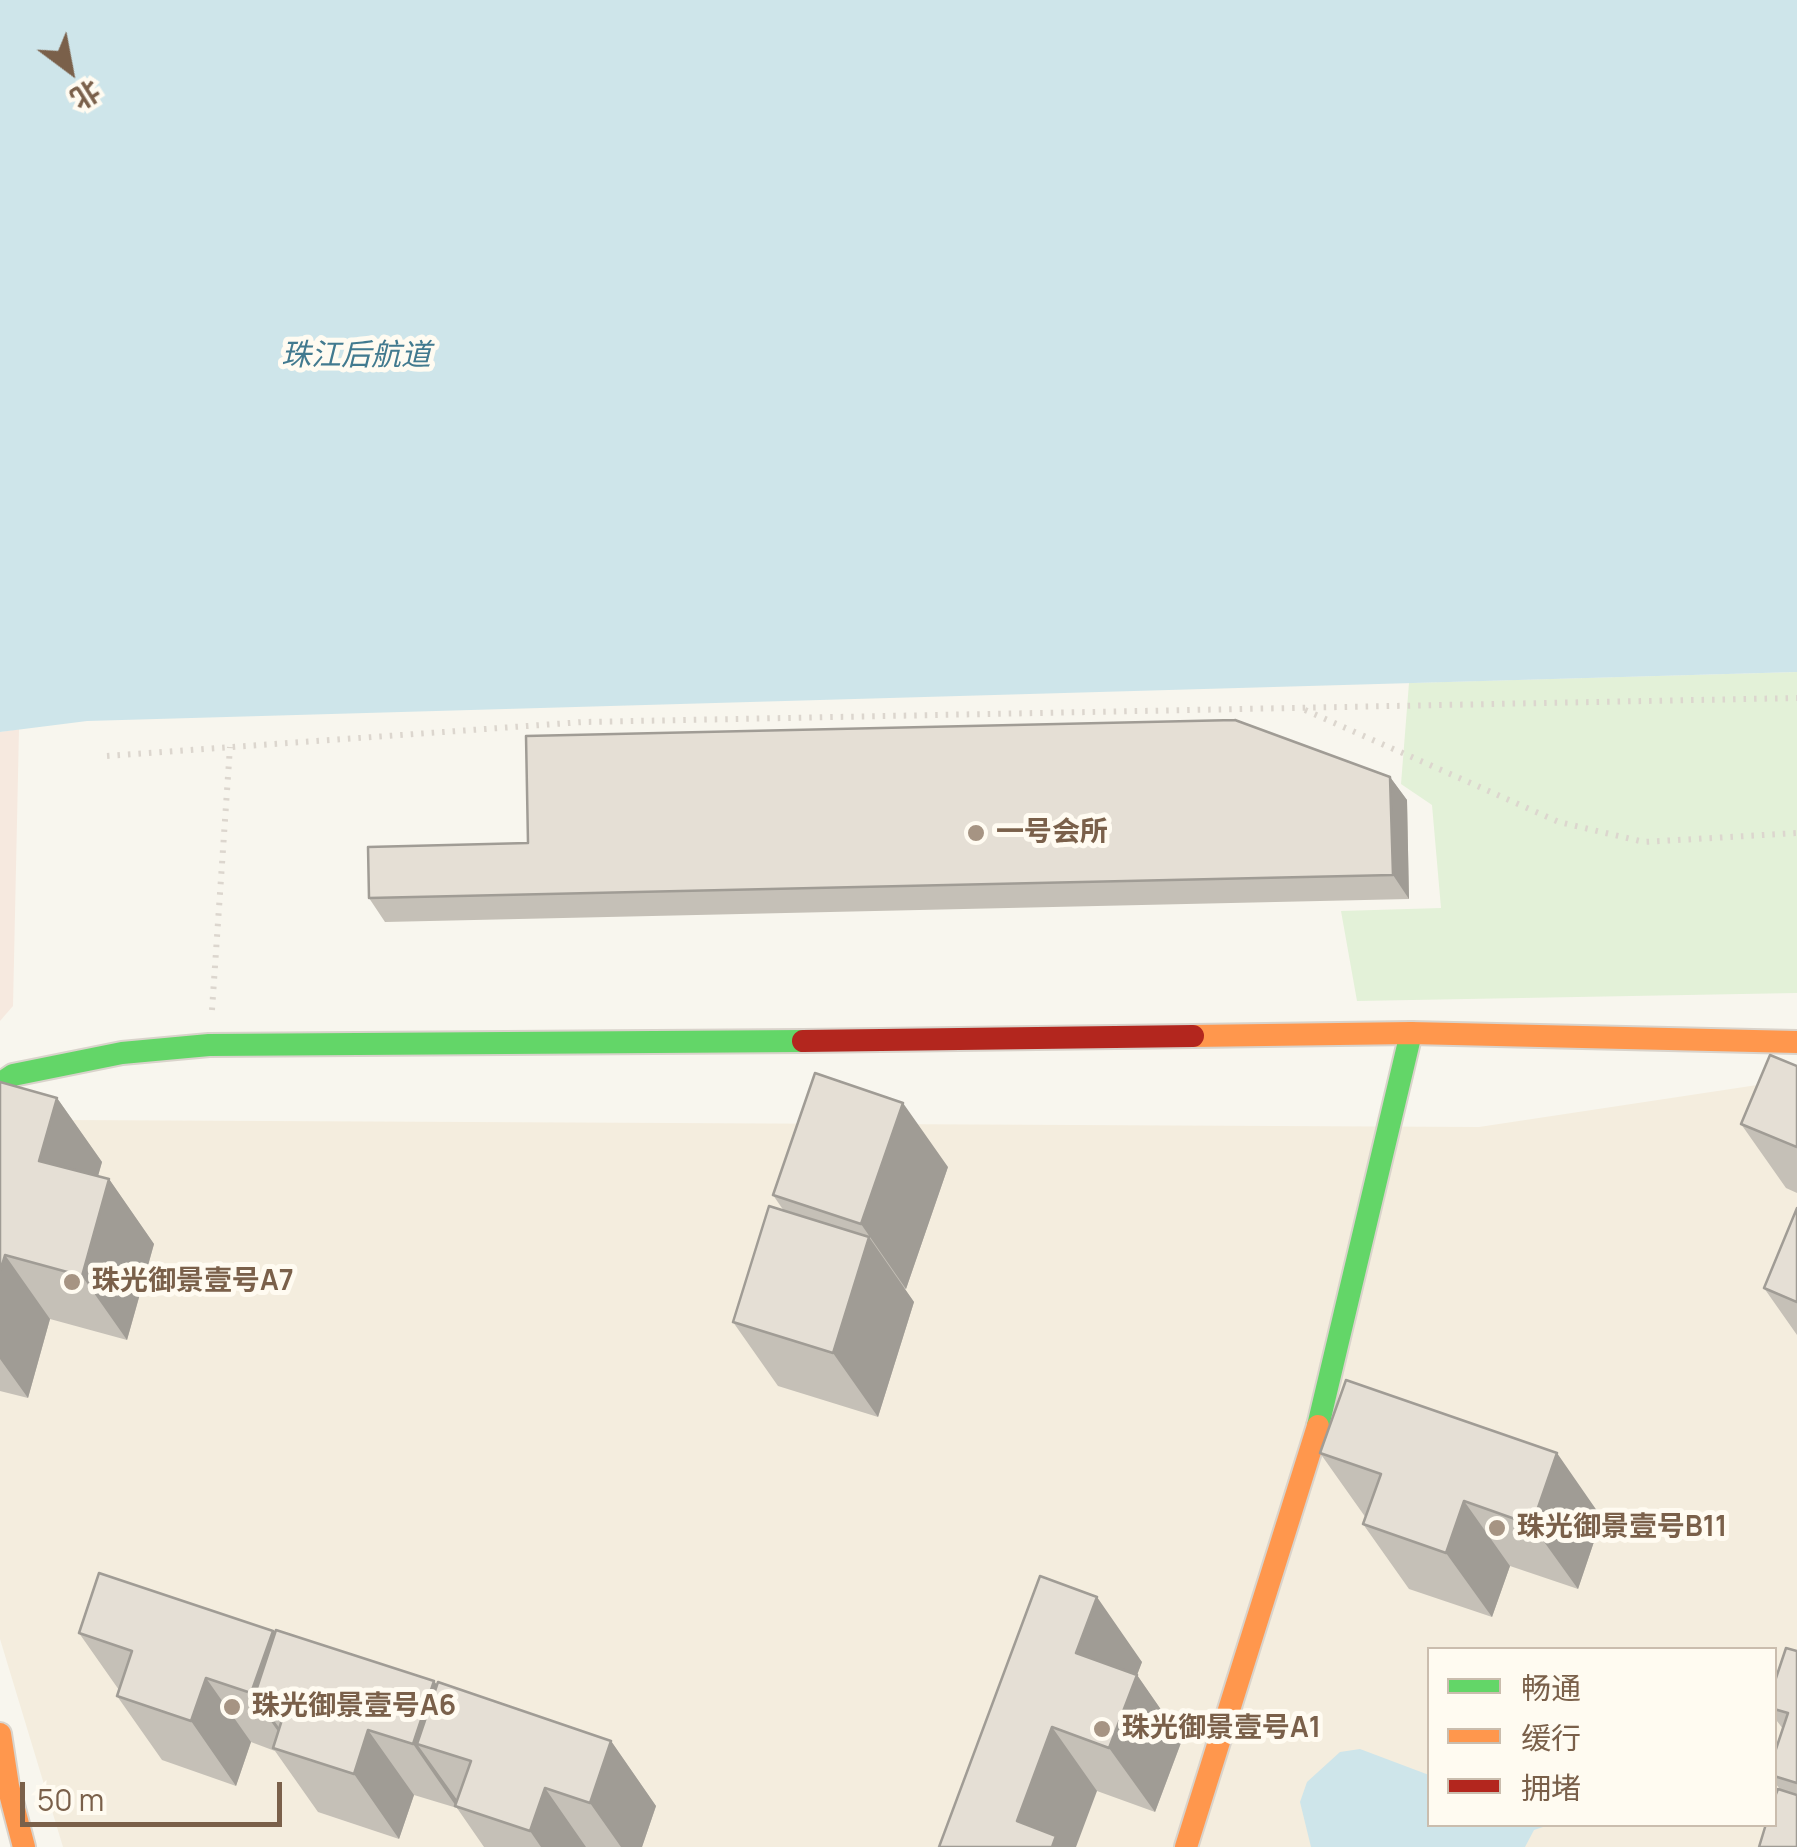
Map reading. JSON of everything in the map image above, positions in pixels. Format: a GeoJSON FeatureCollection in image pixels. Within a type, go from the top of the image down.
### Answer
{"type":"FeatureCollection","features":[{"type":"Feature","properties":{"kind":"street"},"geometry":{"type":"LineString","coordinates":[[1186,1847],[1315,1439],[1411,1033]]}},
{"type":"Feature","properties":{"kind":"street"},"geometry":{"type":"LineString","coordinates":[[0,1084],[13,1074],[122,1053],[210,1044],[1411,1033],[1797,1042]]}},
{"type":"Feature","properties":{"kind":"street"},"geometry":{"type":"LineString","coordinates":[[0,1734],[24,1847]]}},
{"type":"Feature","properties":{"kind":"path"},"geometry":{"type":"LineString","coordinates":[[107,756],[583,722],[1797,698]]}},
{"type":"Feature","properties":{"kind":"path"},"geometry":{"type":"LineString","coordinates":[[1300,707],[1558,822],[1644,842],[1797,832]]}},
{"type":"Feature","properties":{"kind":"path"},"geometry":{"type":"LineString","coordinates":[[210,1044],[230,747]]}},
{"type":"Feature","properties":{"kind":"shaded area"},"geometry":{"type":"Polygon","coordinates":[[[19,729],[13,1006],[0,1021],[0,732],[19,729]]]}},
{"type":"Feature","properties":{"kind":"shaded area"},"geometry":{"type":"Polygon","coordinates":[[[1797,1079],[1797,1847],[63,1847],[0,1639],[0,1142],[64,1120],[1479,1127],[1797,1079]]]}},
{"type":"Feature","properties":{"kind":"green space"},"geometry":{"type":"Polygon","coordinates":[[[1797,672],[1797,993],[1357,1001],[1341,911],[1441,908],[1432,805],[1401,784],[1409,683],[1797,672]]]}},
{"type":"Feature","properties":{"kind":"water","name":"珠江后航道"},"geometry":{"type":"Polygon","coordinates":[[[0,0],[1797,0],[1797,672],[87,721],[0,732],[0,0]]]}},
{"type":"Feature","properties":{"kind":"water"},"geometry":{"type":"Polygon","coordinates":[[[1360,1749],[1427,1774],[1427,1827],[1543,1827],[1534,1830],[1525,1847],[1311,1847],[1300,1802],[1307,1782],[1340,1752],[1360,1749]]]}},
{"type":"Feature","properties":{"kind":"building","name":"一号会所"},"geometry":{"type":"Polygon","coordinates":[[[1235,720],[1390,777],[1393,875],[369,898],[368,847],[528,843],[526,736],[1235,720]]]}},
{"type":"Feature","properties":{"kind":"building"},"geometry":{"type":"Polygon","coordinates":[[[1770,1055],[1797,1066],[1797,1147],[1741,1124],[1770,1055]]]}},
{"type":"Feature","properties":{"kind":"building"},"geometry":{"type":"Polygon","coordinates":[[[815,1073],[903,1103],[861,1224],[773,1195],[815,1073]]]}},
{"type":"Feature","properties":{"kind":"building"},"geometry":{"type":"Polygon","coordinates":[[[0,1082],[57,1098],[39,1161],[109,1179],[82,1276],[5,1255],[0,1272],[0,1082]]]}},
{"type":"Feature","properties":{"kind":"building"},"geometry":{"type":"Polygon","coordinates":[[[769,1206],[869,1237],[833,1353],[733,1322],[769,1206]]]}},
{"type":"Feature","properties":{"kind":"building"},"geometry":{"type":"Polygon","coordinates":[[[1797,1208],[1797,1302],[1764,1288],[1797,1208]]]}},
{"type":"Feature","properties":{"kind":"building"},"geometry":{"type":"Polygon","coordinates":[[[1346,1380],[1557,1453],[1532,1525],[1464,1501],[1446,1553],[1363,1524],[1381,1474],[1320,1453],[1346,1380]]]}},
{"type":"Feature","properties":{"kind":"building"},"geometry":{"type":"Polygon","coordinates":[[[99,1573],[273,1631],[251,1693],[206,1678],[191,1721],[117,1696],[132,1651],[79,1633],[99,1573]]]}},
{"type":"Feature","properties":{"kind":"building"},"geometry":{"type":"Polygon","coordinates":[[[1040,1576],[1097,1597],[1076,1653],[1137,1675],[1109,1748],[1052,1727],[1017,1821],[1056,1836],[1052,1847],[939,1847],[1040,1576]]]}},
{"type":"Feature","properties":{"kind":"building"},"geometry":{"type":"Polygon","coordinates":[[[276,1630],[434,1681],[413,1744],[368,1730],[354,1774],[273,1748],[287,1704],[255,1694],[276,1630]]]}},
{"type":"Feature","properties":{"kind":"building"},"geometry":{"type":"Polygon","coordinates":[[[1786,1648],[1797,1651],[1797,1783],[1777,1777],[1777,1746],[1788,1713],[1777,1710],[1777,1675],[1786,1648]]]}},
{"type":"Feature","properties":{"kind":"building"},"geometry":{"type":"Polygon","coordinates":[[[438,1682],[611,1741],[590,1803],[545,1788],[530,1831],[455,1806],[471,1761],[417,1744],[438,1682]]]}},
{"type":"Feature","properties":{"kind":"building"},"geometry":{"type":"Polygon","coordinates":[[[1777,1792],[1797,1795],[1797,1847],[1759,1847],[1765,1827],[1777,1827],[1777,1792]]]}},
{"type":"Feature","properties":{"kind":"traffic: fast"},"geometry":{"type":"LineString","coordinates":[[1318,1426],[1411,1033]]}},
{"type":"Feature","properties":{"kind":"traffic: fast"},"geometry":{"type":"LineString","coordinates":[[0,1084],[13,1075],[122,1053],[209,1045],[803,1041]]}},
{"type":"Feature","properties":{"kind":"traffic: slow"},"geometry":{"type":"LineString","coordinates":[[1193,1036],[1411,1033],[1797,1042]]}},
{"type":"Feature","properties":{"kind":"traffic: slow"},"geometry":{"type":"LineString","coordinates":[[1186,1847],[1318,1426]]}},
{"type":"Feature","properties":{"kind":"traffic: slow"},"geometry":{"type":"LineString","coordinates":[[0,1734],[24,1847]]}},
{"type":"Feature","properties":{"kind":"traffic: jam"},"geometry":{"type":"LineString","coordinates":[[803,1041],[1193,1036]]}},
{"type":"Feature","properties":{"kind":"place","name":"一号会所"},"geometry":{"type":"Point","coordinates":[976,833]}},
{"type":"Feature","properties":{"kind":"place","name":"珠光御景壹号A7"},"geometry":{"type":"Point","coordinates":[72,1282]}},
{"type":"Feature","properties":{"kind":"place","name":"珠光御景壹号B11"},"geometry":{"type":"Point","coordinates":[1497,1528]}},
{"type":"Feature","properties":{"kind":"place","name":"珠光御景壹号A6"},"geometry":{"type":"Point","coordinates":[232,1707]}},
{"type":"Feature","properties":{"kind":"place","name":"珠光御景壹号A1"},"geometry":{"type":"Point","coordinates":[1102,1729]}}]}
